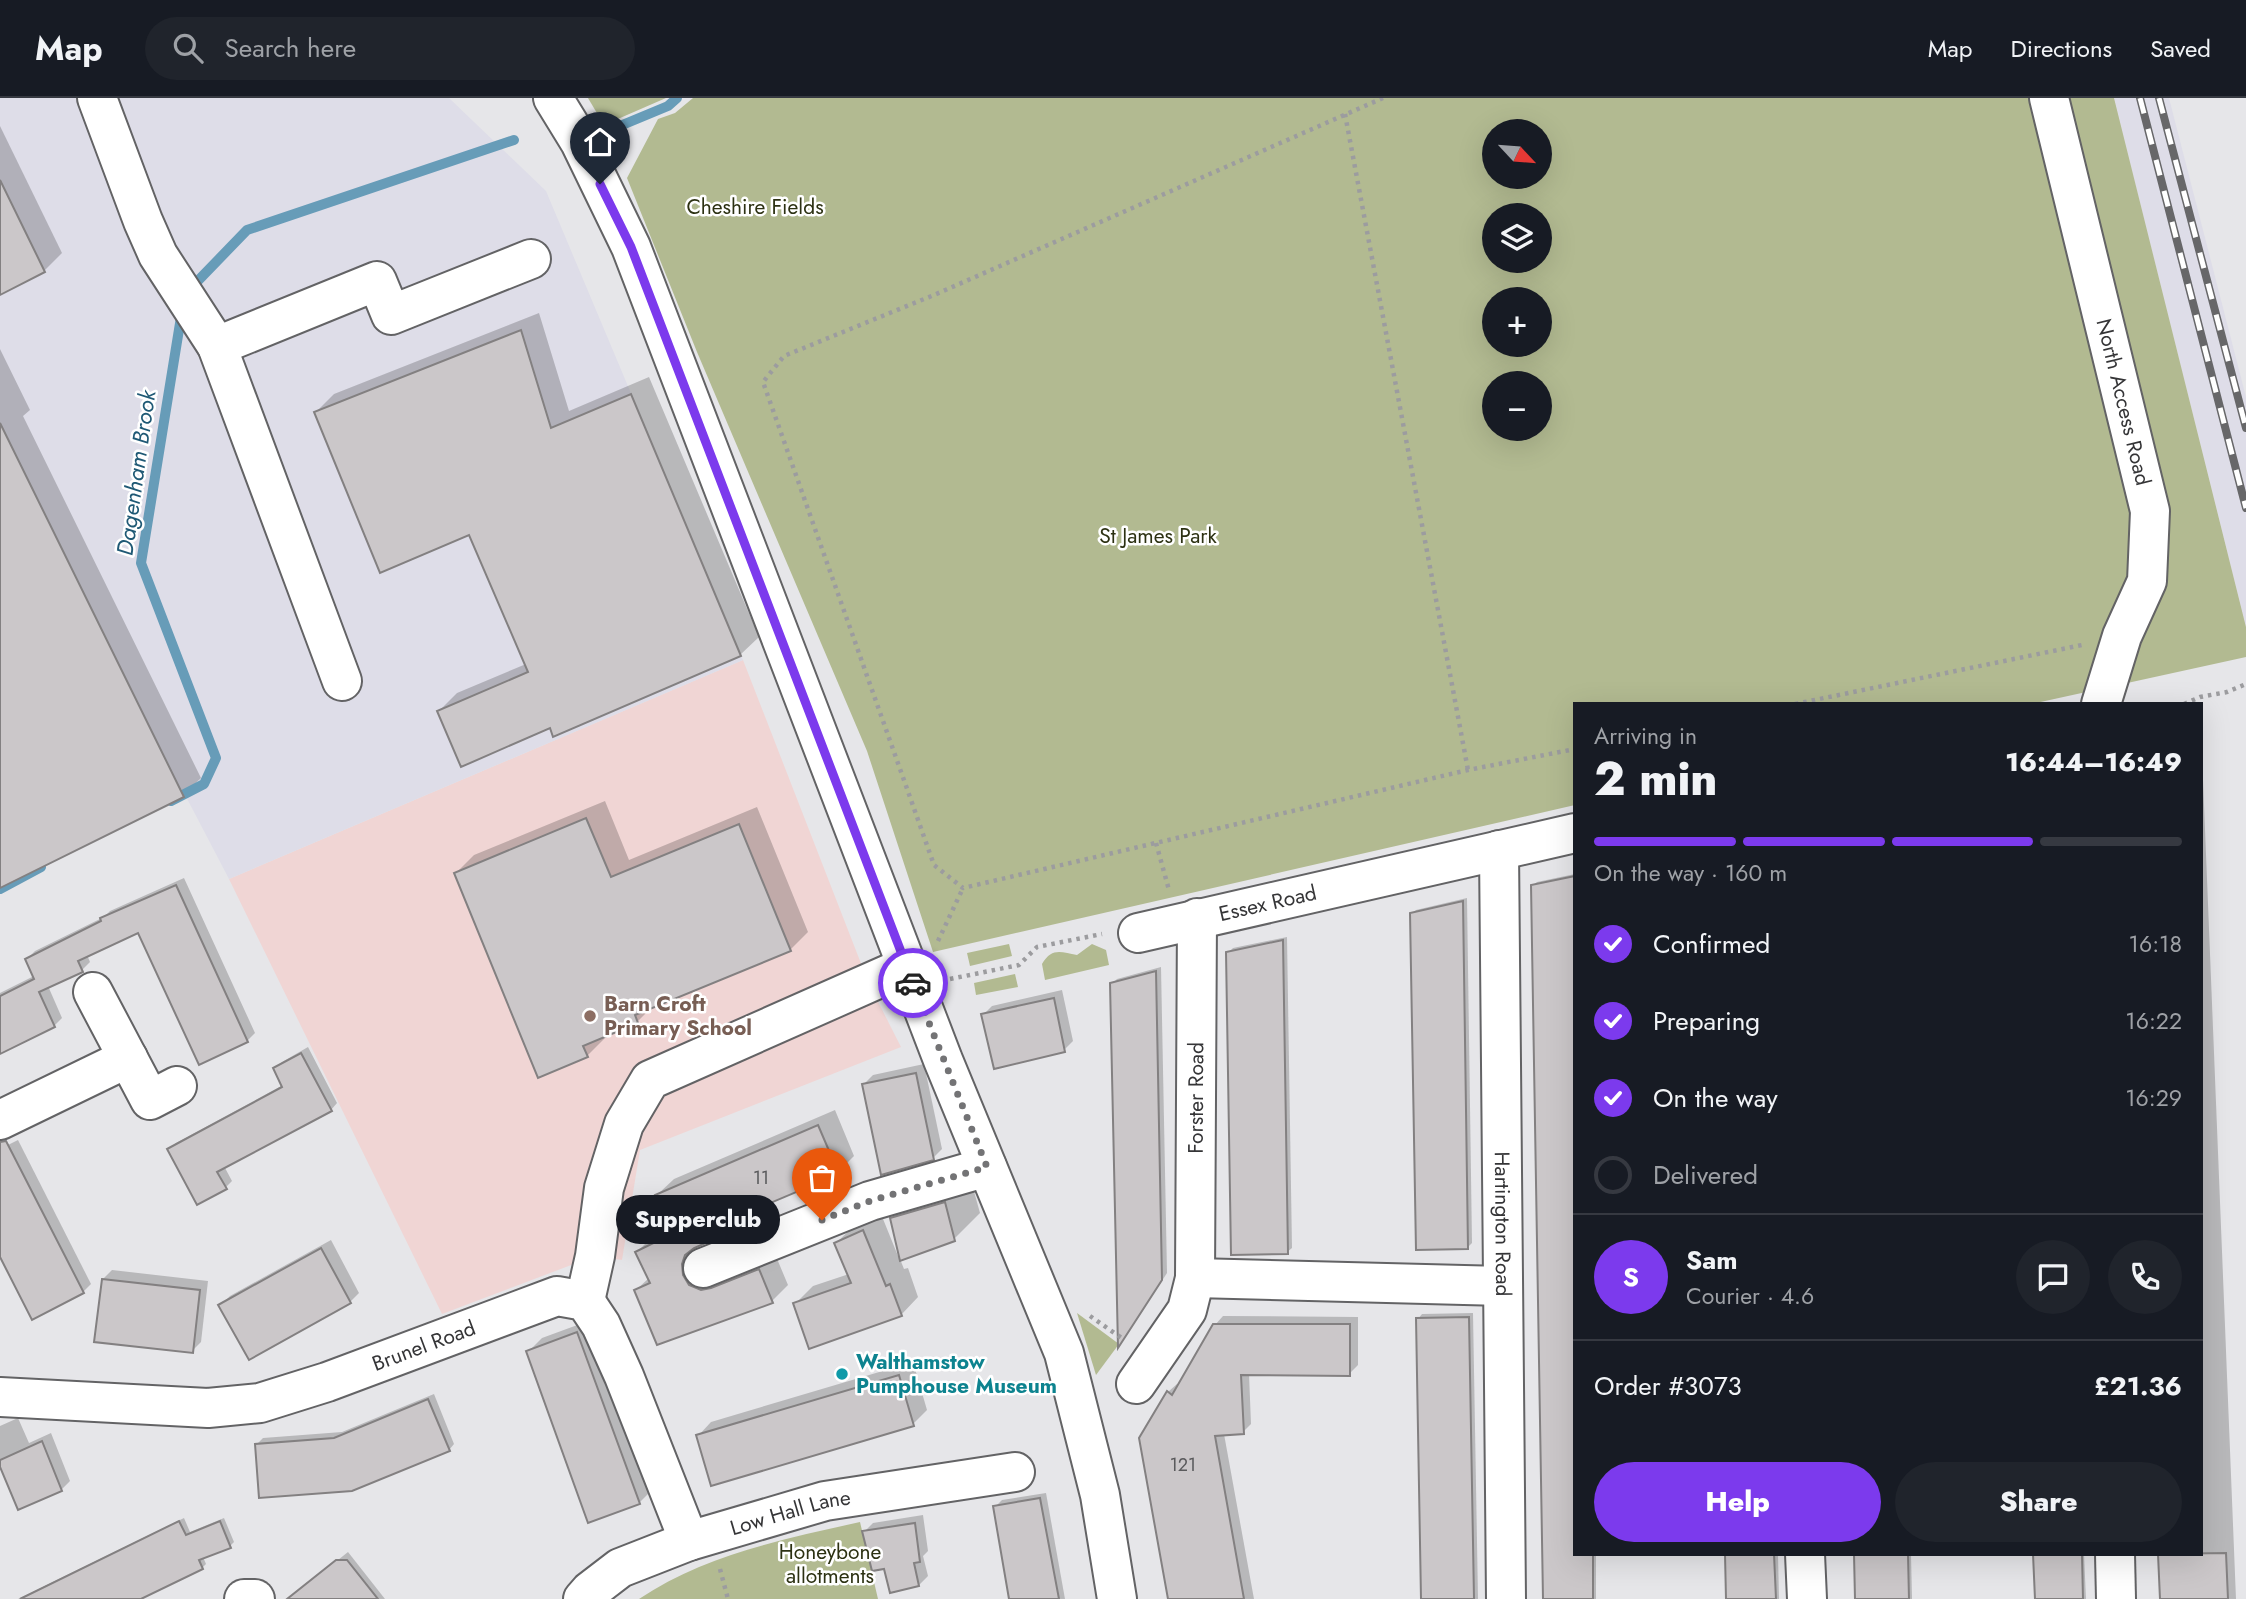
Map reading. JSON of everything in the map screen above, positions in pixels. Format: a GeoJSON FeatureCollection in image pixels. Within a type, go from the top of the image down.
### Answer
{"type":"FeatureCollection","features":[{"type":"Feature","properties":{"kind":"street"},"geometry":{"type":"LineString","coordinates":[[97,98],[158,255],[217,346],[342,681]]}},
{"type":"Feature","properties":{"kind":"street"},"geometry":{"type":"LineString","coordinates":[[554,98],[580,142],[631,247],[791,667],[920,959],[987,1167],[1064,1353],[1100,1495],[1117,1599]]}},
{"type":"Feature","properties":{"kind":"street","name":"North Access Road"},"geometry":{"type":"LineString","coordinates":[[2049,98],[2150,511],[2147,581],[2122,636],[2102,702]]}},
{"type":"Feature","properties":{"kind":"street"},"geometry":{"type":"LineString","coordinates":[[217,346],[377,281],[391,315],[531,258]]}},
{"type":"Feature","properties":{"kind":"street","name":"Essex Road"},"geometry":{"type":"LineString","coordinates":[[1138,933],[1573,833]]}},
{"type":"Feature","properties":{"kind":"street","name":"Hartington Road"},"geometry":{"type":"LineString","coordinates":[[1499,850],[1506,1599]]}},
{"type":"Feature","properties":{"kind":"street","name":"Forster Road"},"geometry":{"type":"LineString","coordinates":[[1136,1384],[1187,1310],[1195,1278],[1186,921]]}},
{"type":"Feature","properties":{"kind":"street"},"geometry":{"type":"LineString","coordinates":[[689,1541],[624,1376],[601,1325],[585,1301],[595,1256],[604,1188],[624,1124],[650,1080],[920,959]]}},
{"type":"Feature","properties":{"kind":"street"},"geometry":{"type":"LineString","coordinates":[[93,992],[150,1100],[177,1086]]}},
{"type":"Feature","properties":{"kind":"street"},"geometry":{"type":"LineString","coordinates":[[0,1120],[128,1058]]}},
{"type":"Feature","properties":{"kind":"street"},"geometry":{"type":"LineString","coordinates":[[703,1268],[870,1201],[987,1167]]}},
{"type":"Feature","properties":{"kind":"street"},"geometry":{"type":"LineString","coordinates":[[1195,1278],[1503,1286]]}},
{"type":"Feature","properties":{"kind":"street","name":"Brunel Road"},"geometry":{"type":"LineString","coordinates":[[0,1397],[208,1408],[260,1403],[327,1382],[557,1296],[585,1301]]}},
{"type":"Feature","properties":{"kind":"street","name":"Low Hall Lane"},"geometry":{"type":"LineString","coordinates":[[583,1599],[620,1568],[689,1541],[825,1501],[1015,1472]]}},
{"type":"Feature","properties":{"kind":"street"},"geometry":{"type":"LineString","coordinates":[[1805,1556],[1807,1599]]}},
{"type":"Feature","properties":{"kind":"street"},"geometry":{"type":"LineString","coordinates":[[2115,1556],[2116,1599]]}},
{"type":"Feature","properties":{"kind":"path"},"geometry":{"type":"LineString","coordinates":[[963,888],[934,865],[762,382],[784,356],[934,295],[1383,98]]}},
{"type":"Feature","properties":{"kind":"path"},"geometry":{"type":"LineString","coordinates":[[1345,114],[1468,771]]}},
{"type":"Feature","properties":{"kind":"path"},"geometry":{"type":"LineString","coordinates":[[1805,702],[2122,636]]}},
{"type":"Feature","properties":{"kind":"path"},"geometry":{"type":"LineString","coordinates":[[2189,702],[2246,684]]}},
{"type":"Feature","properties":{"kind":"path"},"geometry":{"type":"LineString","coordinates":[[920,959],[963,888],[1573,748]]}},
{"type":"Feature","properties":{"kind":"path"},"geometry":{"type":"LineString","coordinates":[[1156,843],[1171,898],[1186,921]]}},
{"type":"Feature","properties":{"kind":"path"},"geometry":{"type":"LineString","coordinates":[[965,976],[1019,965],[1037,947],[1107,933],[1138,933]]}},
{"type":"Feature","properties":{"kind":"shaded area"},"geometry":{"type":"Polygon","coordinates":[[[0,98],[449,98],[546,191],[743,660],[229,879],[182,789],[0,883],[0,98]]]}},
{"type":"Feature","properties":{"kind":"shaded area"},"geometry":{"type":"Polygon","coordinates":[[[2114,98],[2169,98],[2246,397],[2246,627],[2114,98]]]}},
{"type":"Feature","properties":{"kind":"shaded area","name":"Barn Croft Primary School"},"geometry":{"type":"Polygon","coordinates":[[[743,660],[869,984],[901,1047],[640,1150],[622,1260],[595,1256],[442,1314],[229,879],[743,660]]]}},
{"type":"Feature","properties":{"kind":"green space"},"geometry":{"type":"Polygon","coordinates":[[[588,98],[666,98],[604,125],[588,98]]]}},
{"type":"Feature","properties":{"kind":"green space","name":"St James Park"},"geometry":{"type":"Polygon","coordinates":[[[693,98],[2114,98],[2246,627],[2246,657],[2041,702],[1573,702],[1573,805],[933,952],[867,751],[697,352],[627,178],[658,119],[675,113],[693,98]]]}},
{"type":"Feature","properties":{"kind":"green space"},"geometry":{"type":"Polygon","coordinates":[[[1009,944],[1012,956],[970,966],[967,953],[1009,944]]]}},
{"type":"Feature","properties":{"kind":"green space"},"geometry":{"type":"Polygon","coordinates":[[[1092,944],[1106,950],[1109,965],[1045,980],[1042,964],[1049,955],[1057,952],[1077,955],[1092,944]]]}},
{"type":"Feature","properties":{"kind":"green space"},"geometry":{"type":"Polygon","coordinates":[[[1015,974],[1018,987],[976,995],[974,983],[1015,974]]]}},
{"type":"Feature","properties":{"kind":"green space"},"geometry":{"type":"Polygon","coordinates":[[[1077,1313],[1119,1344],[1096,1375],[1077,1313]]]}},
{"type":"Feature","properties":{"kind":"green space","name":"Honeybone allotments"},"geometry":{"type":"Polygon","coordinates":[[[860,1522],[878,1599],[639,1599],[690,1571],[745,1550],[860,1522]]]}},
{"type":"Feature","properties":{"kind":"building"},"geometry":{"type":"Polygon","coordinates":[[[0,180],[45,272],[0,295],[0,180]]]}},
{"type":"Feature","properties":{"kind":"building"},"geometry":{"type":"Polygon","coordinates":[[[521,330],[551,428],[631,394],[741,656],[553,737],[550,728],[461,767],[437,711],[528,672],[469,535],[380,573],[314,412],[521,330]]]}},
{"type":"Feature","properties":{"kind":"building"},"geometry":{"type":"Polygon","coordinates":[[[0,423],[184,797],[0,888],[0,423]]]}},
{"type":"Feature","properties":{"kind":"building"},"geometry":{"type":"Polygon","coordinates":[[[586,818],[611,877],[739,824],[791,951],[635,1015],[638,1023],[583,1046],[588,1057],[538,1078],[454,873],[586,818]]]}},
{"type":"Feature","properties":{"kind":"building"},"geometry":{"type":"Polygon","coordinates":[[[1573,876],[1573,1556],[1593,1556],[1593,1599],[1543,1599],[1531,885],[1573,876]]]}},
{"type":"Feature","properties":{"kind":"building"},"geometry":{"type":"Polygon","coordinates":[[[176,885],[248,1042],[199,1065],[138,933],[78,961],[83,972],[39,992],[55,1027],[0,1054],[0,996],[34,979],[25,959],[101,921],[100,918],[176,885]]]}},
{"type":"Feature","properties":{"kind":"building"},"geometry":{"type":"Polygon","coordinates":[[[1463,901],[1468,1249],[1416,1250],[1410,913],[1463,901]]]}},
{"type":"Feature","properties":{"kind":"building"},"geometry":{"type":"Polygon","coordinates":[[[1283,940],[1288,1254],[1231,1255],[1226,952],[1283,940]]]}},
{"type":"Feature","properties":{"kind":"building"},"geometry":{"type":"Polygon","coordinates":[[[1156,971],[1162,1280],[1118,1348],[1110,983],[1156,971]]]}},
{"type":"Feature","properties":{"kind":"building"},"geometry":{"type":"Polygon","coordinates":[[[1054,998],[1065,1052],[994,1069],[981,1014],[1054,998]]]}},
{"type":"Feature","properties":{"kind":"building"},"geometry":{"type":"Polygon","coordinates":[[[301,1053],[332,1111],[217,1172],[227,1189],[197,1205],[167,1149],[282,1087],[273,1068],[301,1053]]]}},
{"type":"Feature","properties":{"kind":"building"},"geometry":{"type":"Polygon","coordinates":[[[916,1073],[934,1160],[881,1175],[862,1084],[916,1073]]]}},
{"type":"Feature","properties":{"kind":"building"},"geometry":{"type":"Polygon","coordinates":[[[818,1125],[839,1174],[711,1228],[715,1239],[694,1248],[685,1255],[682,1264],[683,1275],[689,1285],[701,1290],[759,1269],[773,1303],[657,1345],[634,1290],[650,1283],[635,1252],[672,1234],[655,1195],[818,1125]]]}},
{"type":"Feature","properties":{"kind":"building"},"geometry":{"type":"Polygon","coordinates":[[[6,1141],[84,1293],[32,1320],[0,1257],[0,1142],[6,1141]]]}},
{"type":"Feature","properties":{"kind":"building"},"geometry":{"type":"Polygon","coordinates":[[[945,1202],[955,1241],[900,1261],[890,1218],[945,1202]]]}},
{"type":"Feature","properties":{"kind":"building"},"geometry":{"type":"Polygon","coordinates":[[[863,1230],[886,1286],[890,1284],[902,1316],[809,1349],[793,1303],[851,1283],[834,1243],[863,1230]]]}},
{"type":"Feature","properties":{"kind":"building"},"geometry":{"type":"Polygon","coordinates":[[[321,1248],[351,1303],[249,1360],[218,1305],[321,1248]]]}},
{"type":"Feature","properties":{"kind":"building"},"geometry":{"type":"Polygon","coordinates":[[[102,1279],[200,1290],[193,1353],[94,1342],[102,1279]]]}},
{"type":"Feature","properties":{"kind":"building"},"geometry":{"type":"Polygon","coordinates":[[[1469,1317],[1474,1599],[1421,1599],[1416,1318],[1469,1317]]]}},
{"type":"Feature","properties":{"kind":"building"},"geometry":{"type":"Polygon","coordinates":[[[1213,1324],[1350,1324],[1350,1376],[1241,1375],[1244,1434],[1215,1436],[1244,1599],[1168,1599],[1139,1438],[1167,1391],[1172,1395],[1213,1324]]]}},
{"type":"Feature","properties":{"kind":"building"},"geometry":{"type":"Polygon","coordinates":[[[577,1332],[640,1504],[588,1523],[526,1351],[577,1332]]]}},
{"type":"Feature","properties":{"kind":"building"},"geometry":{"type":"Polygon","coordinates":[[[899,1375],[914,1426],[711,1486],[696,1435],[899,1375]]]}},
{"type":"Feature","properties":{"kind":"building"},"geometry":{"type":"Polygon","coordinates":[[[428,1399],[450,1451],[352,1491],[259,1498],[255,1444],[334,1438],[428,1399]]]}},
{"type":"Feature","properties":{"kind":"building"},"geometry":{"type":"Polygon","coordinates":[[[42,1441],[62,1491],[18,1510],[0,1467],[0,1460],[42,1441]]]}},
{"type":"Feature","properties":{"kind":"building"},"geometry":{"type":"Polygon","coordinates":[[[1040,1498],[1059,1599],[1009,1599],[993,1506],[1040,1498]]]}},
{"type":"Feature","properties":{"kind":"building"},"geometry":{"type":"Polygon","coordinates":[[[179,1521],[186,1535],[220,1521],[231,1548],[199,1560],[203,1569],[141,1599],[20,1599],[179,1521]]]}},
{"type":"Feature","properties":{"kind":"building"},"geometry":{"type":"Polygon","coordinates":[[[915,1523],[920,1562],[914,1563],[919,1586],[890,1593],[884,1569],[872,1571],[862,1531],[915,1523]]]}},
{"type":"Feature","properties":{"kind":"building"},"geometry":{"type":"Polygon","coordinates":[[[2203,1553],[2226,1553],[2228,1599],[2160,1599],[2158,1556],[2203,1556],[2203,1553]]]}},
{"type":"Feature","properties":{"kind":"building"},"geometry":{"type":"Polygon","coordinates":[[[1725,1556],[1774,1556],[1776,1599],[1726,1599],[1725,1556]]]}},
{"type":"Feature","properties":{"kind":"building"},"geometry":{"type":"Polygon","coordinates":[[[1854,1556],[1908,1556],[1909,1599],[1855,1599],[1854,1556]]]}},
{"type":"Feature","properties":{"kind":"building"},"geometry":{"type":"Polygon","coordinates":[[[2033,1556],[2082,1556],[2083,1599],[2035,1599],[2033,1556]]]}},
{"type":"Feature","properties":{"kind":"building"},"geometry":{"type":"Polygon","coordinates":[[[336,1560],[347,1560],[378,1599],[287,1599],[336,1560]]]}},
{"type":"Feature","properties":{"kind":"waterway","name":"Dagenham Brook"},"geometry":{"type":"LineString","coordinates":[[615,128],[668,106],[677,98]]}},
{"type":"Feature","properties":{"kind":"waterway","name":"Dagenham Brook"},"geometry":{"type":"LineString","coordinates":[[189,290],[247,230],[514,140]]}},
{"type":"Feature","properties":{"kind":"waterway","name":"Dagenham Brook"},"geometry":{"type":"LineString","coordinates":[[171,801],[204,784],[216,758],[141,563],[182,311]]}},
{"type":"Feature","properties":{"kind":"waterway","name":"Dagenham Brook"},"geometry":{"type":"LineString","coordinates":[[0,889],[41,867]]}},
{"type":"Feature","properties":{"kind":"railway"},"geometry":{"type":"LineString","coordinates":[[2140,98],[2246,508]]}},
{"type":"Feature","properties":{"kind":"railway"},"geometry":{"type":"LineString","coordinates":[[2159,98],[2246,428]]}},
{"type":"Feature","properties":{"kind":"way so far"},"geometry":{"type":"LineString","coordinates":[[822,1220],[870,1201],[987,1167],[913,983]]}},
{"type":"Feature","properties":{"kind":"place","name":"Barn Croft Primary School"},"geometry":{"type":"Point","coordinates":[590,1016]}},
{"type":"Feature","properties":{"kind":"place","name":"Supperclub"},"geometry":{"type":"Point","coordinates":[822,1220]}},
{"type":"Feature","properties":{"kind":"place","name":"Walthamstow Pumphouse Museum"},"geometry":{"type":"Point","coordinates":[842,1374]}},
{"type":"Feature","properties":{"kind":"route"},"geometry":{"type":"LineString","coordinates":[[600,184],[631,247],[913,983]]}},
{"type":"Feature","properties":{"kind":"park label","name":"Cheshire Fields"},"geometry":{"type":"Point","coordinates":[755,207]}}]}
